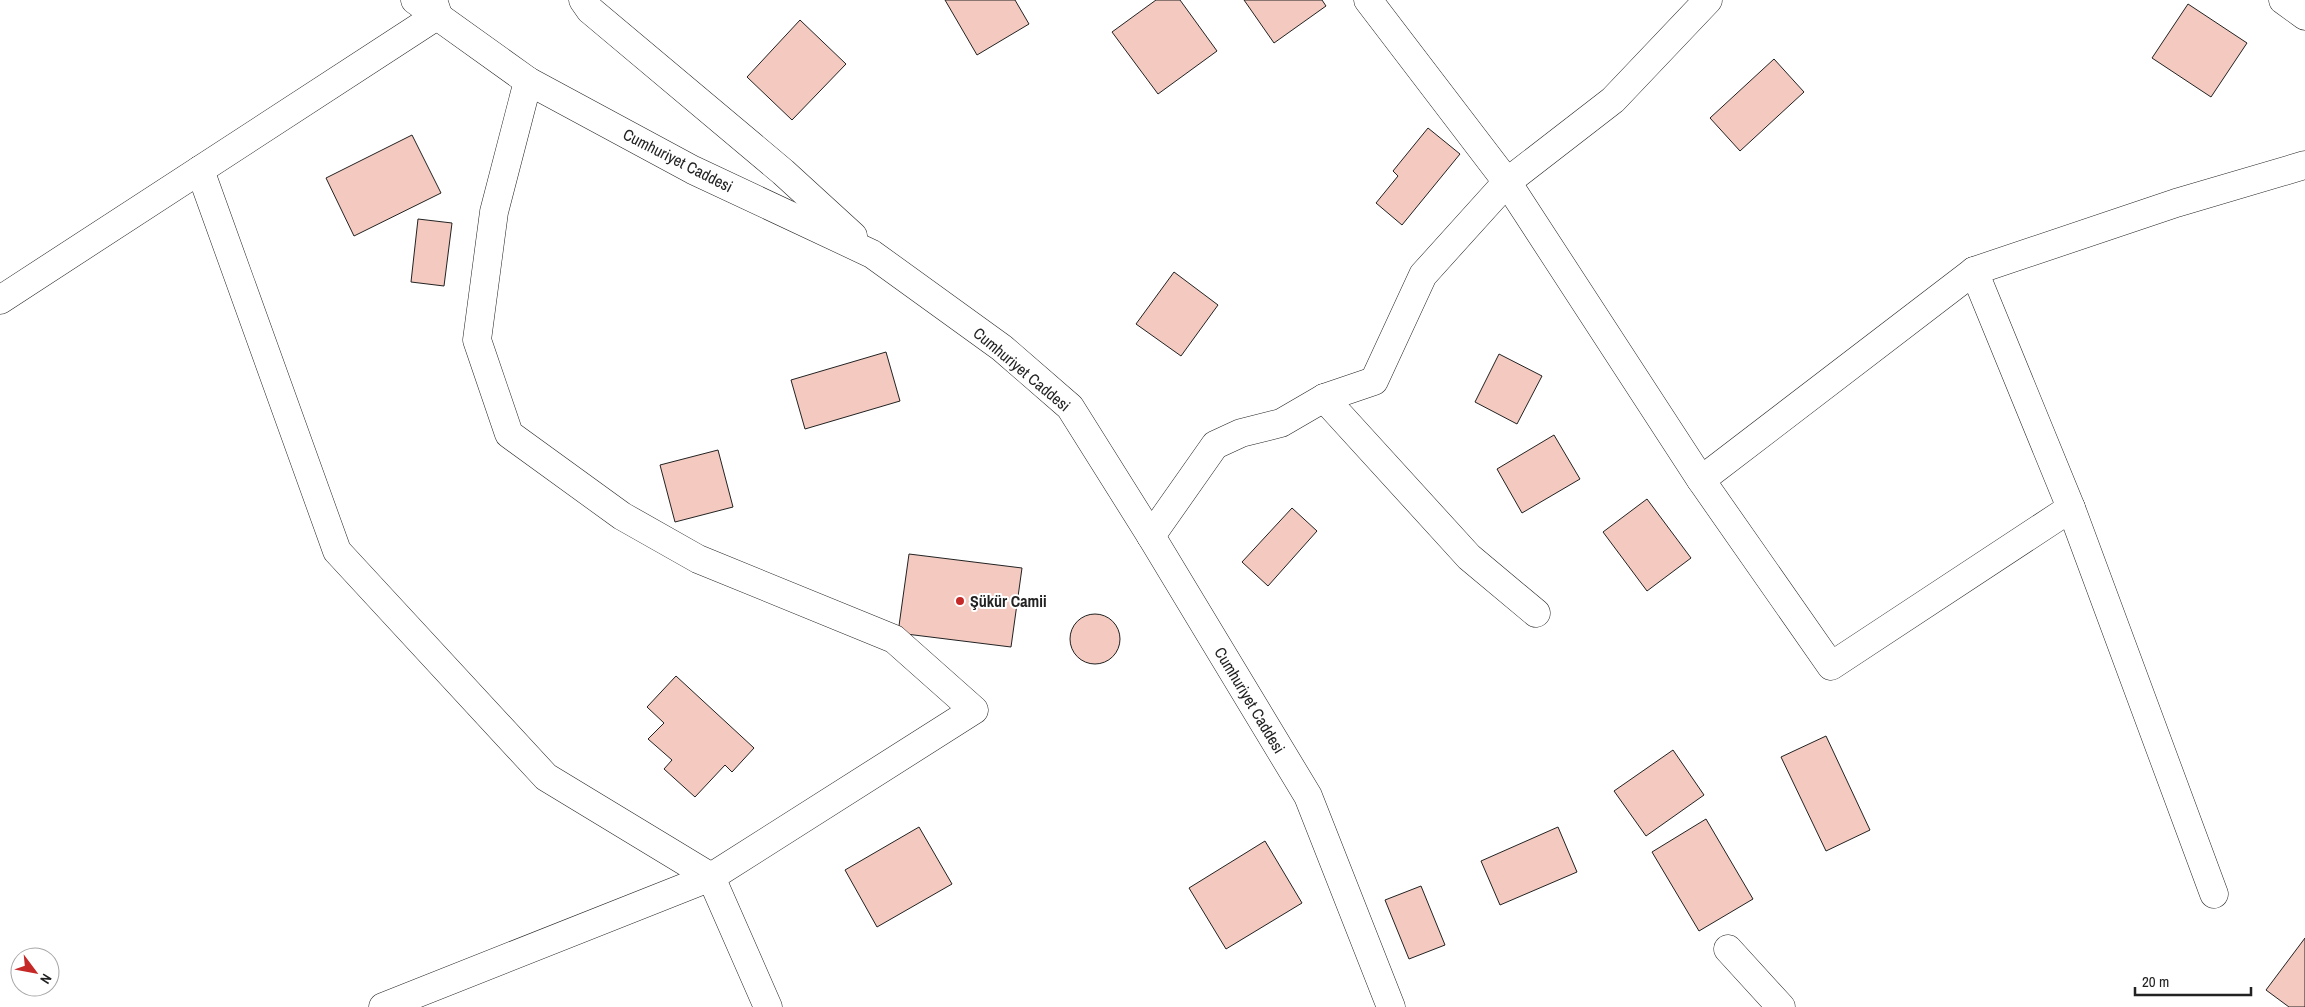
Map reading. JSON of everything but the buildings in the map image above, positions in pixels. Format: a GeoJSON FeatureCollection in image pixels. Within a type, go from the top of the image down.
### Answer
{"type":"FeatureCollection","features":[{"type":"Feature","properties":{"kind":"street","name":"Cumhuriyet Caddesi"},"geometry":{"type":"LineString","coordinates":[[415,0],[435,8],[528,81],[693,170],[872,254],[1002,348],[1070,407],[1151,536],[1308,796],[1391,1007]]}},
{"type":"Feature","properties":{"kind":"street"},"geometry":{"type":"LineString","coordinates":[[1368,0],[1507,182],[1701,480],[1831,666],[2071,508]]}},
{"type":"Feature","properties":{"kind":"street"},"geometry":{"type":"LineString","coordinates":[[1151,536],[1215,445],[1241,433],[1281,423],[1324,398],[1374,381],[1423,275],[1507,182],[1613,100],[1708,0]]}},
{"type":"Feature","properties":{"kind":"street"},"geometry":{"type":"LineString","coordinates":[[2283,0],[2305,16]]}},
{"type":"Feature","properties":{"kind":"street"},"geometry":{"type":"LineString","coordinates":[[594,3],[872,254]]}},
{"type":"Feature","properties":{"kind":"street"},"geometry":{"type":"LineString","coordinates":[[0,300],[200,170],[435,8]]}},
{"type":"Feature","properties":{"kind":"street"},"geometry":{"type":"LineString","coordinates":[[383,1007],[711,878],[974,710],[894,639],[698,559],[622,516],[509,434],[477,340],[494,212],[528,81]]}},
{"type":"Feature","properties":{"kind":"street"},"geometry":{"type":"LineString","coordinates":[[1701,480],[1974,271],[2176,202],[2305,166]]}},
{"type":"Feature","properties":{"kind":"street"},"geometry":{"type":"LineString","coordinates":[[200,170],[337,551],[546,777],[711,878],[768,1007]]}},
{"type":"Feature","properties":{"kind":"street"},"geometry":{"type":"LineString","coordinates":[[1974,271],[2071,508],[2214,894]]}},
{"type":"Feature","properties":{"kind":"street"},"geometry":{"type":"LineString","coordinates":[[1324,398],[1469,557],[1536,613]]}},
{"type":"Feature","properties":{"kind":"street"},"geometry":{"type":"LineString","coordinates":[[1728,949],[1781,1007]]}},
{"type":"Feature","properties":{"kind":"place","name":"Şükür Camii"},"geometry":{"type":"Point","coordinates":[960,601]}}]}
